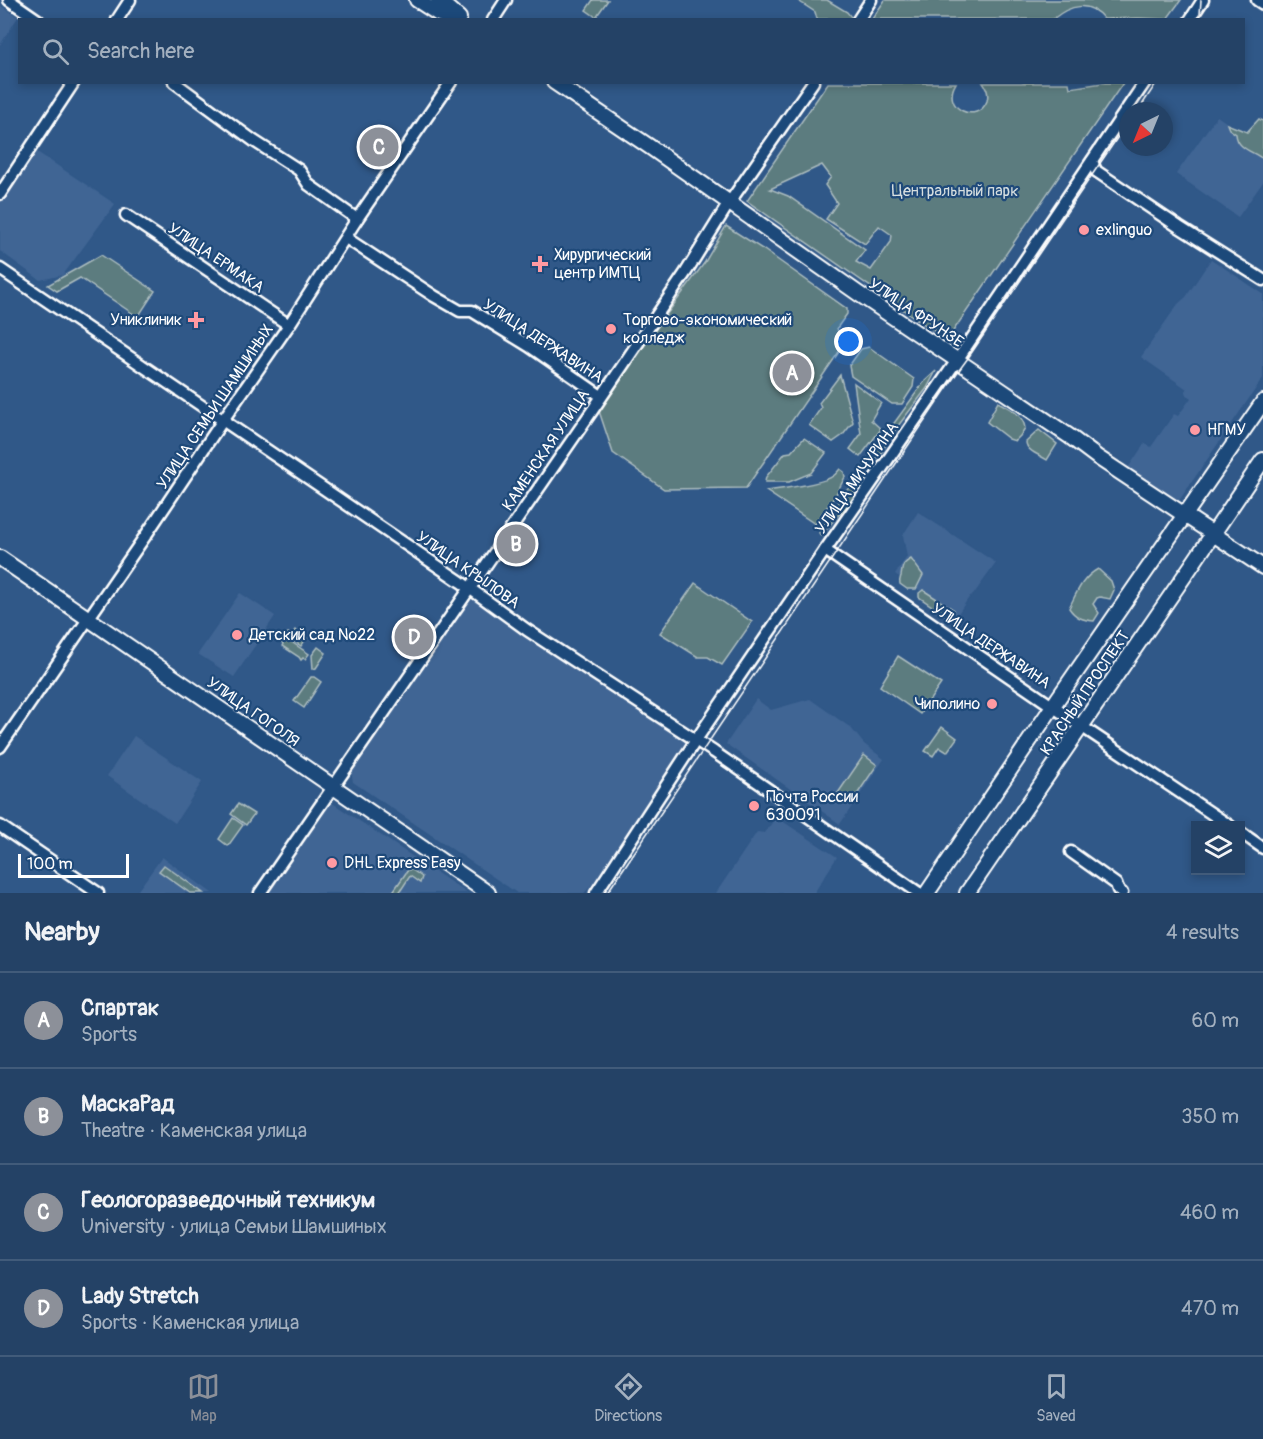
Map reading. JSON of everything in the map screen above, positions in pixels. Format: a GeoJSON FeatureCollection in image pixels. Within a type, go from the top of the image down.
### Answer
{"type":"FeatureCollection","features":[{"type":"Feature","properties":{"kind":"main road"},"geometry":{"type":"LineString","coordinates":[[417,0],[448,18]]}},
{"type":"Feature","properties":{"kind":"main road"},"geometry":{"type":"LineString","coordinates":[[438,0],[459,18]]}},
{"type":"Feature","properties":{"kind":"main road","name":"УЛИЦА ФРУНЗЕ"},"geometry":{"type":"LineString","coordinates":[[557,84],[859,294],[1263,567]]}},
{"type":"Feature","properties":{"kind":"main road","name":"КРАСНЫЙ ПРОСПЕКТ"},"geometry":{"type":"LineString","coordinates":[[927,893],[1263,402]]}},
{"type":"Feature","properties":{"kind":"main road","name":"КРАСНЫЙ ПРОСПЕКТ"},"geometry":{"type":"LineString","coordinates":[[967,893],[1263,460]]}},
{"type":"Feature","properties":{"kind":"main road","name":"УЛИЦА ГОГОЛЯ"},"geometry":{"type":"LineString","coordinates":[[0,558],[488,893]]}},
{"type":"Feature","properties":{"kind":"street"},"geometry":{"type":"LineString","coordinates":[[9,0],[35,18]]}},
{"type":"Feature","properties":{"kind":"street"},"geometry":{"type":"LineString","coordinates":[[118,18],[130,0]]}},
{"type":"Feature","properties":{"kind":"street"},"geometry":{"type":"LineString","coordinates":[[494,18],[506,0]]}},
{"type":"Feature","properties":{"kind":"street"},"geometry":{"type":"LineString","coordinates":[[859,18],[872,0]]}},
{"type":"Feature","properties":{"kind":"street"},"geometry":{"type":"LineString","coordinates":[[1191,18],[1203,0]]}},
{"type":"Feature","properties":{"kind":"street"},"geometry":{"type":"LineString","coordinates":[[1257,0],[1263,4]]}},
{"type":"Feature","properties":{"kind":"street"},"geometry":{"type":"LineString","coordinates":[[0,194],[73,84]]}},
{"type":"Feature","properties":{"kind":"street"},"geometry":{"type":"LineString","coordinates":[[177,84],[254,141],[299,170],[309,185],[357,219]]}},
{"type":"Feature","properties":{"kind":"street","name":"УЛИЦА СЕМЬИ ШАМШИНЫХ"},"geometry":{"type":"LineString","coordinates":[[0,747],[289,325],[357,219],[450,84]]}},
{"type":"Feature","properties":{"kind":"street","name":"КАМЕНСКАЯ УЛИЦА"},"geometry":{"type":"LineString","coordinates":[[260,893],[686,272],[729,203],[812,84]]}},
{"type":"Feature","properties":{"kind":"street","name":"УЛИЦА МИЧУРИНА"},"geometry":{"type":"LineString","coordinates":[[596,893],[825,550],[1144,84]]}},
{"type":"Feature","properties":{"kind":"street"},"geometry":{"type":"LineString","coordinates":[[1092,161],[1096,171],[1263,280]]}},
{"type":"Feature","properties":{"kind":"street","name":"УЛИЦА ЕРМАКА"},"geometry":{"type":"LineString","coordinates":[[126,215],[289,325]]}},
{"type":"Feature","properties":{"kind":"street","name":"УЛИЦА ДЕРЖАВИНА"},"geometry":{"type":"LineString","coordinates":[[346,238],[434,296],[460,311],[472,311],[529,346],[601,396]]}},
{"type":"Feature","properties":{"kind":"street","name":"УЛИЦА КРЫЛОВА"},"geometry":{"type":"LineString","coordinates":[[0,269],[470,588],[527,630],[696,741],[919,893]]}},
{"type":"Feature","properties":{"kind":"street","name":"УЛИЦА ДЕРЖАВИНА"},"geometry":{"type":"LineString","coordinates":[[825,550],[1224,821]]}},
{"type":"Feature","properties":{"kind":"street"},"geometry":{"type":"LineString","coordinates":[[0,826],[98,893]]}},
{"type":"Feature","properties":{"kind":"street"},"geometry":{"type":"LineString","coordinates":[[1245,835],[1263,848]]}},
{"type":"Feature","properties":{"kind":"street"},"geometry":{"type":"LineString","coordinates":[[1071,852],[1116,884],[1122,893]]}},
{"type":"Feature","properties":{"kind":"shaded area"},"geometry":{"type":"Polygon","coordinates":[[[0,5],[18,17],[0,45],[0,5]]]}},
{"type":"Feature","properties":{"kind":"shaded area"},"geometry":{"type":"Polygon","coordinates":[[[1217,116],[1263,148],[1263,182],[1238,217],[1176,174],[1217,116]]]}},
{"type":"Feature","properties":{"kind":"shaded area"},"geometry":{"type":"Polygon","coordinates":[[[31,148],[115,204],[63,275],[40,280],[0,251],[0,195],[31,148]]]}},
{"type":"Feature","properties":{"kind":"shaded area"},"geometry":{"type":"Polygon","coordinates":[[[1211,259],[1263,294],[1263,378],[1178,502],[1128,468],[1145,443],[1151,447],[1174,414],[1178,416],[1191,398],[1185,393],[1187,389],[1141,357],[1211,259]]]}},
{"type":"Feature","properties":{"kind":"shaded area"},"geometry":{"type":"Polygon","coordinates":[[[918,512],[996,563],[957,615],[895,574],[907,557],[903,535],[918,512]]]}},
{"type":"Feature","properties":{"kind":"shaded area","name":"Детский сад №22"},"geometry":{"type":"Polygon","coordinates":[[[240,593],[275,616],[234,677],[198,654],[240,593]]]}},
{"type":"Feature","properties":{"kind":"shaded area"},"geometry":{"type":"Polygon","coordinates":[[[468,600],[478,601],[688,744],[611,861],[584,893],[517,893],[353,782],[351,770],[468,600]]]}},
{"type":"Feature","properties":{"kind":"shaded area"},"geometry":{"type":"Polygon","coordinates":[[[756,699],[771,710],[810,699],[851,728],[864,744],[884,759],[840,824],[726,744],[756,699]]]}},
{"type":"Feature","properties":{"kind":"shaded area"},"geometry":{"type":"Polygon","coordinates":[[[134,736],[202,782],[175,823],[107,776],[134,736]]]}},
{"type":"Feature","properties":{"kind":"shaded area"},"geometry":{"type":"Polygon","coordinates":[[[329,801],[334,804],[467,893],[266,893],[329,801]]]}},
{"type":"Feature","properties":{"kind":"shaded area"},"geometry":{"type":"Polygon","coordinates":[[[776,817],[837,857],[814,893],[716,893],[757,832],[765,833],[776,817]]]}},
{"type":"Feature","properties":{"kind":"shaded area"},"geometry":{"type":"Polygon","coordinates":[[[162,857],[212,893],[136,893],[162,857]]]}},
{"type":"Feature","properties":{"kind":"green space"},"geometry":{"type":"Polygon","coordinates":[[[593,0],[608,0],[596,17],[586,10],[593,0]]]}},
{"type":"Feature","properties":{"kind":"green space"},"geometry":{"type":"Polygon","coordinates":[[[797,0],[827,0],[851,17],[817,18],[815,12],[797,0]]]}},
{"type":"Feature","properties":{"kind":"green space"},"geometry":{"type":"Polygon","coordinates":[[[885,0],[1181,0],[1168,18],[1103,18],[1092,9],[1079,7],[1066,10],[1054,18],[873,18],[885,0]]]}},
{"type":"Feature","properties":{"kind":"green space","name":"Центральный парк"},"geometry":{"type":"Polygon","coordinates":[[[827,84],[956,84],[952,92],[953,100],[962,111],[969,113],[982,108],[987,101],[988,96],[984,84],[1069,84],[1070,88],[1096,84],[1122,84],[947,340],[747,201],[827,84]],[[822,165],[770,189],[788,196],[865,250],[856,262],[871,270],[891,242],[892,235],[879,226],[865,244],[826,219],[837,203],[825,185],[831,177],[822,165]]]}},
{"type":"Feature","properties":{"kind":"green space"},"geometry":{"type":"Polygon","coordinates":[[[1259,119],[1263,121],[1263,159],[1242,146],[1236,134],[1229,129],[1227,124],[1247,132],[1259,119]]]}},
{"type":"Feature","properties":{"kind":"green space"},"geometry":{"type":"Polygon","coordinates":[[[726,226],[847,309],[847,314],[837,328],[843,346],[746,488],[664,489],[613,453],[598,408],[705,262],[726,226]]]}},
{"type":"Feature","properties":{"kind":"green space"},"geometry":{"type":"Polygon","coordinates":[[[101,255],[155,291],[138,317],[80,278],[57,291],[48,285],[101,255]]]}},
{"type":"Feature","properties":{"kind":"green space"},"geometry":{"type":"Polygon","coordinates":[[[869,347],[914,379],[913,387],[902,404],[892,404],[851,376],[849,366],[861,349],[869,347]]]}},
{"type":"Feature","properties":{"kind":"green space"},"geometry":{"type":"Polygon","coordinates":[[[936,371],[927,388],[888,439],[883,450],[875,460],[871,460],[873,452],[924,382],[936,371]]]}},
{"type":"Feature","properties":{"kind":"green space"},"geometry":{"type":"Polygon","coordinates":[[[840,375],[853,422],[843,435],[833,442],[809,425],[821,408],[819,403],[840,375]]]}},
{"type":"Feature","properties":{"kind":"green space"},"geometry":{"type":"Polygon","coordinates":[[[854,383],[881,403],[871,420],[881,429],[860,457],[850,449],[861,434],[854,383]]]}},
{"type":"Feature","properties":{"kind":"green space"},"geometry":{"type":"Polygon","coordinates":[[[998,402],[1015,412],[1024,423],[1025,428],[1015,441],[987,422],[998,402]]]}},
{"type":"Feature","properties":{"kind":"green space"},"geometry":{"type":"Polygon","coordinates":[[[1039,430],[1057,444],[1047,460],[1031,450],[1026,442],[1039,430]]]}},
{"type":"Feature","properties":{"kind":"green space"},"geometry":{"type":"Polygon","coordinates":[[[804,438],[826,453],[811,473],[789,482],[765,482],[766,477],[785,453],[791,452],[804,438]]]}},
{"type":"Feature","properties":{"kind":"green space"},"geometry":{"type":"Polygon","coordinates":[[[840,469],[844,472],[845,477],[815,524],[766,491],[828,479],[840,469]]]}},
{"type":"Feature","properties":{"kind":"green space"},"geometry":{"type":"Polygon","coordinates":[[[854,486],[854,497],[851,502],[821,536],[819,533],[833,509],[849,488],[854,486]]]}},
{"type":"Feature","properties":{"kind":"green space"},"geometry":{"type":"Polygon","coordinates":[[[911,559],[923,575],[916,589],[907,589],[900,584],[903,566],[911,559]]]}},
{"type":"Feature","properties":{"kind":"green space"},"geometry":{"type":"Polygon","coordinates":[[[1098,569],[1111,581],[1114,590],[1110,599],[1097,598],[1093,604],[1099,613],[1094,621],[1086,620],[1076,616],[1069,608],[1084,581],[1098,569]]]}},
{"type":"Feature","properties":{"kind":"green space"},"geometry":{"type":"Polygon","coordinates":[[[695,583],[752,622],[722,665],[708,657],[698,657],[660,633],[695,583]]]}},
{"type":"Feature","properties":{"kind":"green space"},"geometry":{"type":"Polygon","coordinates":[[[923,590],[954,610],[954,616],[948,617],[919,597],[919,593],[923,590]]]}},
{"type":"Feature","properties":{"kind":"green space"},"geometry":{"type":"Polygon","coordinates":[[[295,630],[307,638],[301,646],[286,636],[288,633],[292,635],[295,630]]]}},
{"type":"Feature","properties":{"kind":"green space"},"geometry":{"type":"Polygon","coordinates":[[[284,637],[309,654],[305,659],[301,660],[282,646],[280,642],[284,637]]]}},
{"type":"Feature","properties":{"kind":"green space"},"geometry":{"type":"Polygon","coordinates":[[[318,647],[326,653],[313,669],[312,655],[318,647]]]}},
{"type":"Feature","properties":{"kind":"green space"},"geometry":{"type":"Polygon","coordinates":[[[898,656],[941,684],[920,714],[880,686],[898,656]]]}},
{"type":"Feature","properties":{"kind":"green space"},"geometry":{"type":"Polygon","coordinates":[[[311,677],[321,682],[304,708],[294,701],[311,677]]]}},
{"type":"Feature","properties":{"kind":"green space"},"geometry":{"type":"Polygon","coordinates":[[[942,727],[957,738],[947,752],[939,747],[933,756],[925,751],[942,727]]]}},
{"type":"Feature","properties":{"kind":"green space"},"geometry":{"type":"Polygon","coordinates":[[[864,755],[877,765],[852,802],[838,793],[864,755]]]}},
{"type":"Feature","properties":{"kind":"green space"},"geometry":{"type":"Polygon","coordinates":[[[238,804],[254,814],[246,825],[231,814],[238,804]]]}},
{"type":"Feature","properties":{"kind":"green space"},"geometry":{"type":"Polygon","coordinates":[[[233,818],[243,825],[228,846],[219,839],[233,818]]]}},
{"type":"Feature","properties":{"kind":"green space"},"geometry":{"type":"Polygon","coordinates":[[[164,865],[203,893],[190,893],[159,871],[164,865]]]}},
{"type":"Feature","properties":{"kind":"green space"},"geometry":{"type":"Polygon","coordinates":[[[411,869],[422,877],[420,883],[410,876],[399,893],[392,893],[408,870],[411,869]]]}},
{"type":"Feature","properties":{"kind":"tram line"},"geometry":{"type":"LineString","coordinates":[[1197,18],[1200,14],[1201,0]]}},
{"type":"Feature","properties":{"kind":"tram line"},"geometry":{"type":"LineString","coordinates":[[1144,102],[1156,84]]}},
{"type":"Feature","properties":{"kind":"tram line"},"geometry":{"type":"LineString","coordinates":[[607,893],[1119,135]]}},
{"type":"Feature","properties":{"kind":"place","name":"Геологоразведочный техникум"},"geometry":{"type":"Point","coordinates":[379,147]}},
{"type":"Feature","properties":{"kind":"place","name":"exlinguo"},"geometry":{"type":"Point","coordinates":[1084,230]}},
{"type":"Feature","properties":{"kind":"place","name":"Хирургический центр ИМТЦ"},"geometry":{"type":"Point","coordinates":[540,264]}},
{"type":"Feature","properties":{"kind":"place","name":"Униклиник"},"geometry":{"type":"Point","coordinates":[196,320]}},
{"type":"Feature","properties":{"kind":"place","name":"Торгово-экономический колледж"},"geometry":{"type":"Point","coordinates":[611,329]}},
{"type":"Feature","properties":{"kind":"place","name":"Спартак"},"geometry":{"type":"Point","coordinates":[792,373]}},
{"type":"Feature","properties":{"kind":"place","name":"НГМУ"},"geometry":{"type":"Point","coordinates":[1195,430]}},
{"type":"Feature","properties":{"kind":"place","name":"МаскаРад"},"geometry":{"type":"Point","coordinates":[516,544]}},
{"type":"Feature","properties":{"kind":"place","name":"Детский сад №22"},"geometry":{"type":"Point","coordinates":[237,635]}},
{"type":"Feature","properties":{"kind":"place","name":"Lady Stretch"},"geometry":{"type":"Point","coordinates":[414,637]}},
{"type":"Feature","properties":{"kind":"place","name":"Чиполино"},"geometry":{"type":"Point","coordinates":[992,704]}},
{"type":"Feature","properties":{"kind":"place","name":"Почта России 630091"},"geometry":{"type":"Point","coordinates":[754,806]}},
{"type":"Feature","properties":{"kind":"place","name":"DHL Express Easy"},"geometry":{"type":"Point","coordinates":[332,863]}}]}
